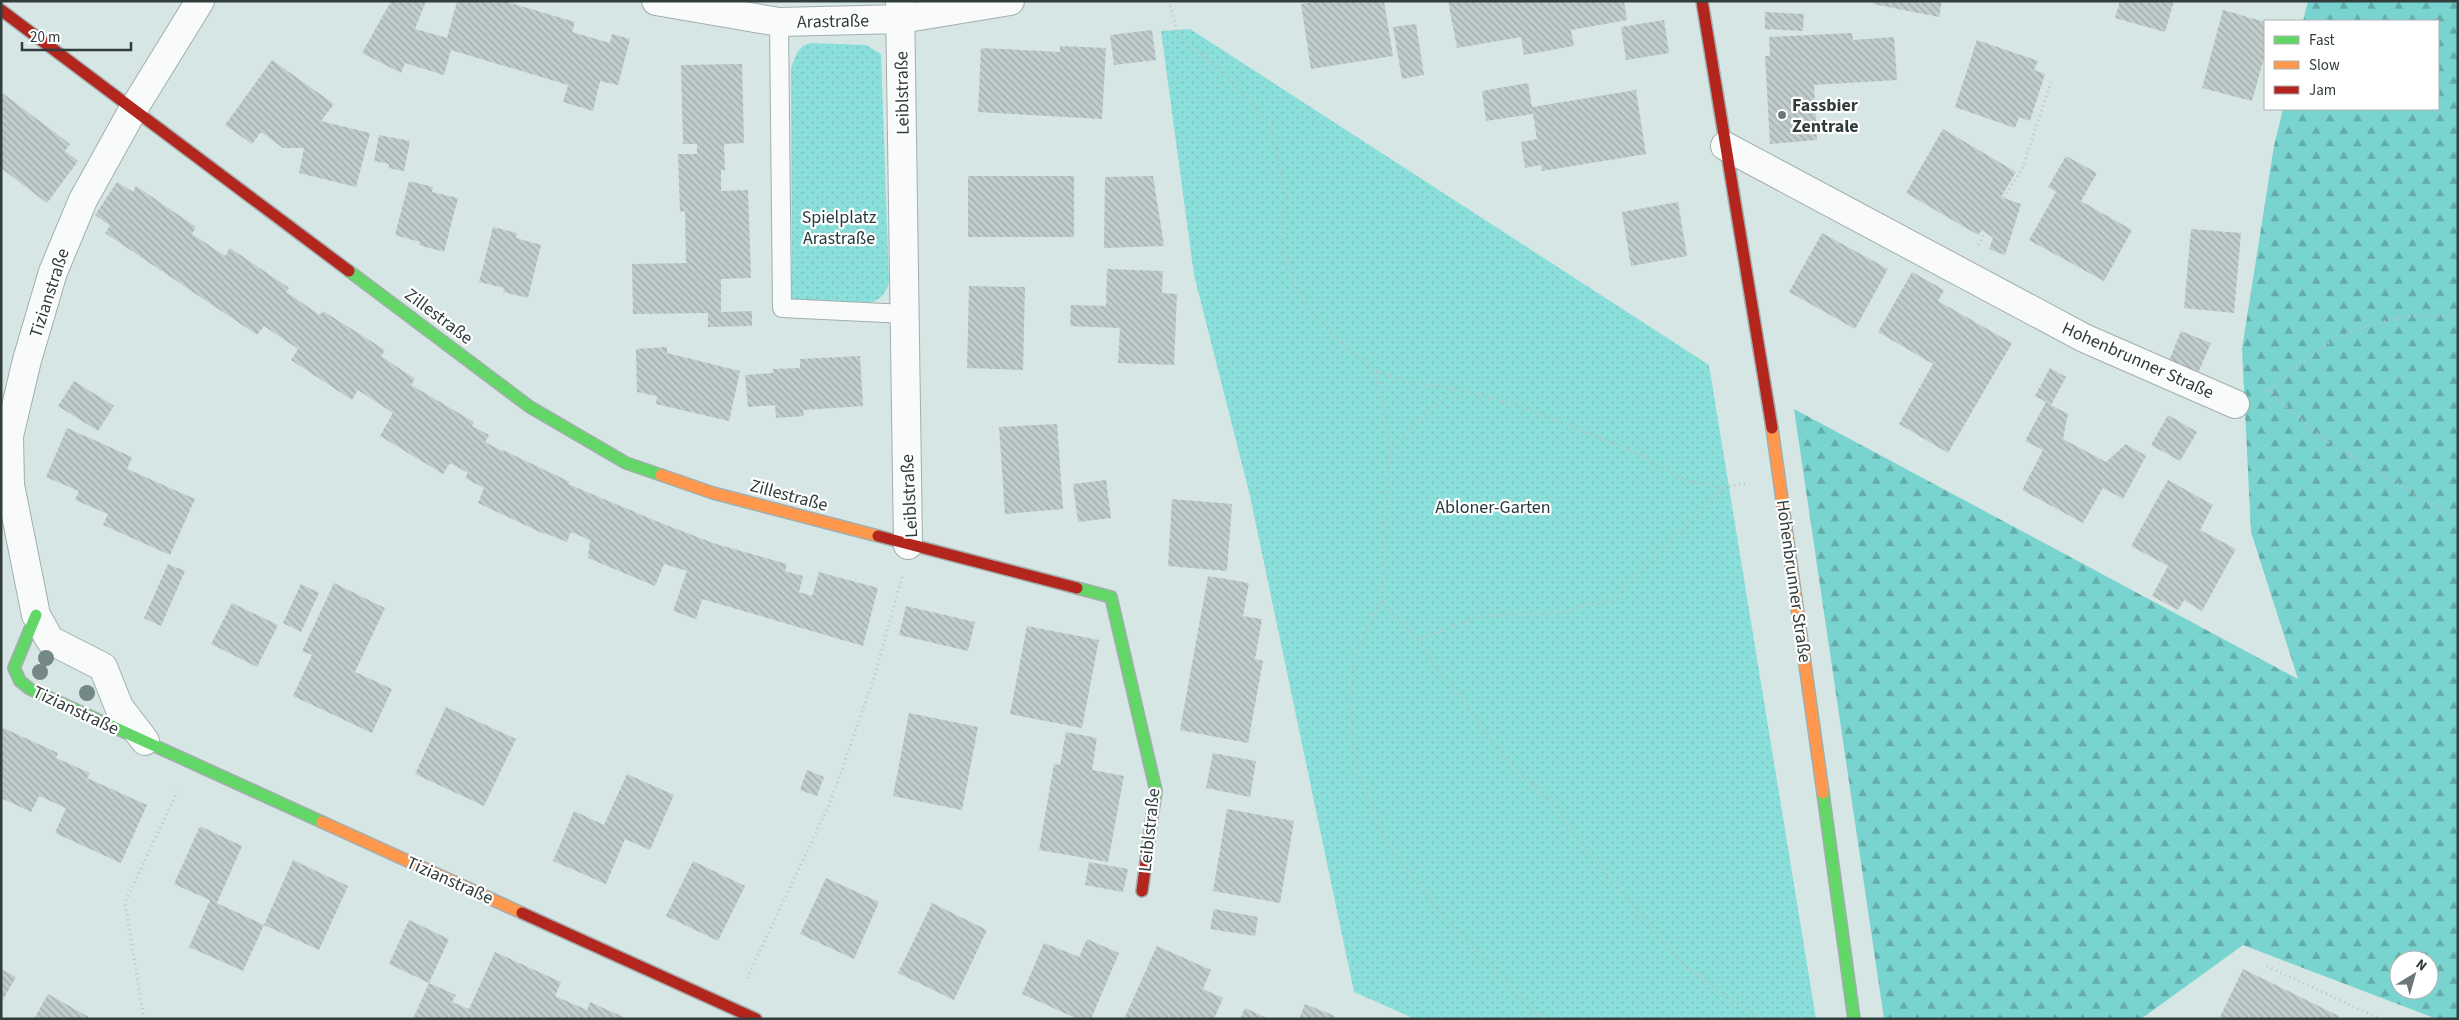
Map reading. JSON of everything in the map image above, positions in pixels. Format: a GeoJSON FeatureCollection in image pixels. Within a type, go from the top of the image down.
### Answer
{"type":"FeatureCollection","features":[{"type":"Feature","properties":{"kind":"street","name":"Tizianstraße"},"geometry":{"type":"LineString","coordinates":[[145,742],[119,707],[103,667],[50,640],[36,615],[10,485],[9,436],[27,360],[53,272],[83,200],[134,108],[200,1]]}},
{"type":"Feature","properties":{"kind":"street","name":"Arastraße"},"geometry":{"type":"LineString","coordinates":[[656,1],[779,22],[1010,1]]}},
{"type":"Feature","properties":{"kind":"street","name":"Hohenbrunner Straße"},"geometry":{"type":"LineString","coordinates":[[1702,1],[1780,477],[1854,1019]]}},
{"type":"Feature","properties":{"kind":"street","name":"Zillestraße"},"geometry":{"type":"LineString","coordinates":[[1,10],[530,406],[626,463],[713,493],[908,545]]}},
{"type":"Feature","properties":{"kind":"street","name":"Leiblstraße"},"geometry":{"type":"LineString","coordinates":[[900,10],[908,545],[1111,598],[1156,791],[1142,891]]}},
{"type":"Feature","properties":{"kind":"street","name":"Hohenbrunner Straße"},"geometry":{"type":"LineString","coordinates":[[1725,146],[2084,338],[2235,404]]}},
{"type":"Feature","properties":{"kind":"street","name":"Tizianstraße"},"geometry":{"type":"LineString","coordinates":[[36,615],[14,668],[20,681],[30,689],[756,1019]]}},
{"type":"Feature","properties":{"kind":"lane"},"geometry":{"type":"LineString","coordinates":[[779,22],[782,308],[905,314]]}},
{"type":"Feature","properties":{"kind":"path"},"geometry":{"type":"LineString","coordinates":[[1169,1],[1178,36],[1225,74],[1271,125],[1286,200],[1282,246],[1296,291],[1332,334],[1376,371],[1413,383],[1454,388],[1544,416],[1643,456],[1683,480],[1723,488],[1734,486]]}},
{"type":"Feature","properties":{"kind":"path"},"geometry":{"type":"LineString","coordinates":[[2004,198],[2022,169],[2051,82]]}},
{"type":"Feature","properties":{"kind":"path"},"geometry":{"type":"LineString","coordinates":[[2235,404],[2252,399],[2268,390],[2322,347],[2378,321],[2430,314],[2458,318]]}},
{"type":"Feature","properties":{"kind":"path"},"geometry":{"type":"LineString","coordinates":[[1376,371],[1390,452],[1381,601],[1355,654],[1350,707],[1356,770],[1391,850],[1449,922],[1536,1014],[1548,1019]]}},
{"type":"Feature","properties":{"kind":"path"},"geometry":{"type":"LineString","coordinates":[[1390,452],[1425,412],[1454,388]]}},
{"type":"Feature","properties":{"kind":"path"},"geometry":{"type":"LineString","coordinates":[[2268,390],[2323,439],[2458,520]]}},
{"type":"Feature","properties":{"kind":"path"},"geometry":{"type":"LineString","coordinates":[[1417,640],[1480,616],[1555,613],[1612,600],[1723,488]]}},
{"type":"Feature","properties":{"kind":"path"},"geometry":{"type":"LineString","coordinates":[[732,1008],[830,803],[874,678],[901,588],[908,545]]}},
{"type":"Feature","properties":{"kind":"path"},"geometry":{"type":"LineString","coordinates":[[1381,601],[1417,640],[1511,765],[1548,799],[1580,846],[1686,968],[1760,1019]]}},
{"type":"Feature","properties":{"kind":"path"},"geometry":{"type":"LineString","coordinates":[[144,1019],[125,903],[191,762]]}},
{"type":"Feature","properties":{"kind":"path"},"geometry":{"type":"LineString","coordinates":[[2267,966],[2380,1019]]}},
{"type":"Feature","properties":{"kind":"path"},"geometry":{"type":"LineString","coordinates":[[1532,1019],[1536,1014]]}},
{"type":"Feature","properties":{"kind":"green space"},"geometry":{"type":"Polygon","coordinates":[[[2308,1],[2458,1],[2458,1019],[2437,1019],[2243,945],[2141,1019],[1884,1019],[1794,409],[2298,679],[2251,532],[2242,349],[2274,146],[2283,110],[2439,110],[2439,20],[2303,20],[2308,1]]]}},
{"type":"Feature","properties":{"kind":"green space","name":"Abloner-Garten"},"geometry":{"type":"Polygon","coordinates":[[[1190,29],[1709,365],[1816,1019],[1415,1019],[1354,992],[1250,496],[1194,275],[1161,31],[1190,29]]]}},
{"type":"Feature","properties":{"kind":"green space","name":"Spielplatz Arastraße"},"geometry":{"type":"Polygon","coordinates":[[[806,44],[866,45],[881,54],[889,283],[881,297],[866,304],[792,304],[791,68],[800,49],[806,44]]]}},
{"type":"Feature","properties":{"kind":"building"},"geometry":{"type":"Polygon","coordinates":[[[386,1],[426,1],[415,29],[447,38],[457,1],[504,1],[575,22],[572,32],[610,43],[612,34],[630,39],[618,85],[600,81],[593,111],[563,102],[568,85],[451,50],[444,75],[405,63],[401,73],[362,53],[390,3],[386,1]]]}},
{"type":"Feature","properties":{"kind":"building"},"geometry":{"type":"Polygon","coordinates":[[[1320,1],[1384,1],[1393,56],[1311,69],[1301,4],[1320,1]]]}},
{"type":"Feature","properties":{"kind":"building"},"geometry":{"type":"Polygon","coordinates":[[[1448,1],[1624,1],[1627,20],[1571,30],[1574,46],[1524,55],[1521,37],[1457,48],[1448,1]]]}},
{"type":"Feature","properties":{"kind":"building"},"geometry":{"type":"Polygon","coordinates":[[[1873,1],[1942,1],[1939,17],[1873,4],[1873,1]]]}},
{"type":"Feature","properties":{"kind":"building"},"geometry":{"type":"Polygon","coordinates":[[[2120,1],[2174,1],[2165,32],[2115,18],[2120,1]]]}},
{"type":"Feature","properties":{"kind":"building"},"geometry":{"type":"Polygon","coordinates":[[[2223,10],[2264,22],[2264,58],[2252,101],[2202,88],[2223,10]]]}},
{"type":"Feature","properties":{"kind":"building"},"geometry":{"type":"Polygon","coordinates":[[[1765,12],[1804,14],[1803,31],[1765,29],[1765,12]]]}},
{"type":"Feature","properties":{"kind":"building"},"geometry":{"type":"Polygon","coordinates":[[[1664,20],[1669,53],[1626,60],[1621,27],[1664,20]]]}},
{"type":"Feature","properties":{"kind":"building"},"geometry":{"type":"Polygon","coordinates":[[[1416,24],[1424,75],[1402,79],[1393,27],[1416,24]]]}},
{"type":"Feature","properties":{"kind":"building"},"geometry":{"type":"Polygon","coordinates":[[[1152,30],[1156,60],[1114,65],[1110,35],[1152,30]]]}},
{"type":"Feature","properties":{"kind":"building"},"geometry":{"type":"Polygon","coordinates":[[[1852,33],[1853,40],[1894,37],[1897,80],[1814,85],[1817,140],[1770,144],[1765,56],[1770,56],[1769,37],[1852,33]]]}},
{"type":"Feature","properties":{"kind":"building"},"geometry":{"type":"Polygon","coordinates":[[[1977,40],[2038,61],[2034,70],[2045,74],[2030,121],[2019,117],[2015,128],[1955,107],[1977,40]]]}},
{"type":"Feature","properties":{"kind":"building"},"geometry":{"type":"Polygon","coordinates":[[[1060,46],[1106,48],[1102,119],[978,112],[981,48],[1060,52],[1060,46]]]}},
{"type":"Feature","properties":{"kind":"building"},"geometry":{"type":"Polygon","coordinates":[[[272,60],[334,104],[321,121],[370,133],[356,187],[299,173],[304,148],[283,148],[261,132],[252,144],[225,125],[272,60]]]}},
{"type":"Feature","properties":{"kind":"building"},"geometry":{"type":"Polygon","coordinates":[[[742,64],[744,143],[724,144],[725,170],[721,170],[721,191],[748,190],[751,278],[721,279],[721,312],[752,311],[752,326],[708,327],[708,313],[633,314],[632,264],[686,263],[685,211],[680,212],[678,154],[697,154],[697,144],[683,144],[681,65],[742,64]]]}},
{"type":"Feature","properties":{"kind":"building"},"geometry":{"type":"Polygon","coordinates":[[[1528,83],[1532,107],[1636,90],[1646,154],[1542,171],[1541,165],[1525,168],[1521,142],[1537,139],[1533,114],[1486,121],[1482,91],[1528,83]]]}},
{"type":"Feature","properties":{"kind":"building"},"geometry":{"type":"Polygon","coordinates":[[[1,92],[70,144],[65,151],[78,161],[47,203],[1,168],[1,92]]]}},
{"type":"Feature","properties":{"kind":"building"},"geometry":{"type":"Polygon","coordinates":[[[1943,129],[2016,172],[2001,197],[2021,204],[2005,255],[1989,249],[1993,238],[1982,230],[1978,235],[1906,193],[1943,129]]]}},
{"type":"Feature","properties":{"kind":"building"},"geometry":{"type":"Polygon","coordinates":[[[379,135],[410,141],[404,171],[388,168],[389,164],[374,161],[379,135]]]}},
{"type":"Feature","properties":{"kind":"building"},"geometry":{"type":"Polygon","coordinates":[[[2066,156],[2097,173],[2081,201],[2132,230],[2104,281],[2029,240],[2056,192],[2048,187],[2066,156]]]}},
{"type":"Feature","properties":{"kind":"building"},"geometry":{"type":"Polygon","coordinates":[[[968,176],[1074,176],[1074,237],[968,237],[968,176]]]}},
{"type":"Feature","properties":{"kind":"building"},"geometry":{"type":"Polygon","coordinates":[[[1153,176],[1164,246],[1104,248],[1105,177],[1153,176]]]}},
{"type":"Feature","properties":{"kind":"building"},"geometry":{"type":"Polygon","coordinates":[[[409,181],[433,187],[432,192],[458,198],[444,252],[419,245],[420,242],[395,235],[409,181]]]}},
{"type":"Feature","properties":{"kind":"building"},"geometry":{"type":"Polygon","coordinates":[[[117,182],[133,192],[136,186],[196,227],[192,234],[225,256],[230,248],[289,288],[286,292],[320,315],[323,311],[385,350],[381,356],[415,379],[411,385],[474,422],[472,426],[489,435],[485,442],[570,482],[568,484],[656,521],[713,543],[787,564],[785,571],[803,576],[799,592],[812,596],[819,572],[878,588],[863,646],[702,599],[696,619],[673,611],[687,571],[664,564],[655,586],[588,558],[590,540],[571,532],[567,542],[544,534],[478,503],[484,488],[465,478],[468,473],[450,463],[443,474],[380,436],[393,413],[358,390],[352,400],[291,360],[298,349],[264,326],[257,335],[105,233],[110,226],[95,215],[117,182]]]}},
{"type":"Feature","properties":{"kind":"building"},"geometry":{"type":"Polygon","coordinates":[[[1678,202],[1687,256],[1631,266],[1622,212],[1678,202]]]}},
{"type":"Feature","properties":{"kind":"building"},"geometry":{"type":"Polygon","coordinates":[[[493,227],[517,233],[516,238],[541,245],[528,298],[503,292],[504,288],[479,282],[493,227]]]}},
{"type":"Feature","properties":{"kind":"building"},"geometry":{"type":"Polygon","coordinates":[[[2191,229],[2241,233],[2234,313],[2184,308],[2191,229]]]}},
{"type":"Feature","properties":{"kind":"building"},"geometry":{"type":"Polygon","coordinates":[[[1822,233],[1888,269],[1855,329],[1789,292],[1822,233]]]}},
{"type":"Feature","properties":{"kind":"building"},"geometry":{"type":"Polygon","coordinates":[[[1107,269],[1163,271],[1162,293],[1177,294],[1174,365],[1118,363],[1120,328],[1070,326],[1071,305],[1106,306],[1107,269]]]}},
{"type":"Feature","properties":{"kind":"building"},"geometry":{"type":"Polygon","coordinates":[[[1912,272],[1944,290],[1938,301],[2012,343],[1948,453],[1899,424],[1933,364],[1878,332],[1912,272]]]}},
{"type":"Feature","properties":{"kind":"building"},"geometry":{"type":"Polygon","coordinates":[[[969,286],[1025,287],[1023,370],[967,368],[969,286]]]}},
{"type":"Feature","properties":{"kind":"building"},"geometry":{"type":"Polygon","coordinates":[[[2181,331],[2211,343],[2198,373],[2169,361],[2181,331]]]}},
{"type":"Feature","properties":{"kind":"building"},"geometry":{"type":"Polygon","coordinates":[[[667,347],[667,353],[740,371],[729,421],[656,404],[657,396],[637,392],[636,349],[667,347]]]}},
{"type":"Feature","properties":{"kind":"building"},"geometry":{"type":"Polygon","coordinates":[[[860,356],[863,406],[803,410],[804,416],[776,418],[775,405],[748,407],[745,375],[773,373],[773,369],[800,368],[800,359],[860,356]]]}},
{"type":"Feature","properties":{"kind":"building"},"geometry":{"type":"Polygon","coordinates":[[[2050,368],[2066,377],[2051,405],[2068,414],[2063,439],[2106,462],[2126,444],[2146,456],[2123,499],[2103,488],[2083,523],[2022,490],[2043,450],[2025,441],[2046,402],[2035,396],[2050,368]]]}},
{"type":"Feature","properties":{"kind":"building"},"geometry":{"type":"Polygon","coordinates":[[[74,381],[114,406],[98,431],[58,406],[74,381]]]}},
{"type":"Feature","properties":{"kind":"building"},"geometry":{"type":"Polygon","coordinates":[[[2168,415],[2197,432],[2180,461],[2151,445],[2168,415]]]}},
{"type":"Feature","properties":{"kind":"building"},"geometry":{"type":"Polygon","coordinates":[[[1057,424],[1063,509],[1005,514],[999,427],[1057,424]]]}},
{"type":"Feature","properties":{"kind":"building"},"geometry":{"type":"Polygon","coordinates":[[[67,428],[132,457],[127,469],[195,499],[170,555],[103,525],[108,514],[75,500],[79,491],[46,477],[67,428]]]}},
{"type":"Feature","properties":{"kind":"building"},"geometry":{"type":"Polygon","coordinates":[[[1106,480],[1111,518],[1078,522],[1073,484],[1106,480]]]}},
{"type":"Feature","properties":{"kind":"building"},"geometry":{"type":"Polygon","coordinates":[[[2168,480],[2213,505],[2200,530],[2236,549],[2202,611],[2184,600],[2178,610],[2152,596],[2168,566],[2131,546],[2168,480]]]}},
{"type":"Feature","properties":{"kind":"building"},"geometry":{"type":"Polygon","coordinates":[[[1172,499],[1232,504],[1227,571],[1168,566],[1172,499]]]}},
{"type":"Feature","properties":{"kind":"building"},"geometry":{"type":"Polygon","coordinates":[[[168,564],[185,571],[161,626],[144,618],[168,564]]]}},
{"type":"Feature","properties":{"kind":"building"},"geometry":{"type":"Polygon","coordinates":[[[1208,576],[1249,583],[1243,616],[1262,619],[1255,659],[1263,661],[1248,743],[1180,730],[1208,576]]]}},
{"type":"Feature","properties":{"kind":"building"},"geometry":{"type":"Polygon","coordinates":[[[334,583],[385,608],[355,672],[392,689],[372,733],[293,696],[312,655],[302,651],[334,583]]]}},
{"type":"Feature","properties":{"kind":"building"},"geometry":{"type":"Polygon","coordinates":[[[301,584],[319,593],[301,632],[283,623],[301,584]]]}},
{"type":"Feature","properties":{"kind":"building"},"geometry":{"type":"Polygon","coordinates":[[[232,603],[278,625],[257,667],[211,644],[232,603]]]}},
{"type":"Feature","properties":{"kind":"building"},"geometry":{"type":"Polygon","coordinates":[[[906,606],[975,622],[968,651],[899,635],[906,606]]]}},
{"type":"Feature","properties":{"kind":"building"},"geometry":{"type":"Polygon","coordinates":[[[1027,626],[1099,640],[1082,728],[1010,714],[1027,626]]]}},
{"type":"Feature","properties":{"kind":"building"},"geometry":{"type":"Polygon","coordinates":[[[446,707],[516,739],[484,806],[415,774],[446,707]]]}},
{"type":"Feature","properties":{"kind":"building"},"geometry":{"type":"Polygon","coordinates":[[[909,713],[978,727],[962,810],[893,796],[909,713]]]}},
{"type":"Feature","properties":{"kind":"building"},"geometry":{"type":"Polygon","coordinates":[[[1,727],[58,753],[56,758],[90,773],[87,778],[147,805],[121,863],[55,833],[66,808],[39,796],[31,812],[1,798],[1,727]]]}},
{"type":"Feature","properties":{"kind":"building"},"geometry":{"type":"Polygon","coordinates":[[[1066,732],[1097,738],[1092,770],[1124,776],[1108,862],[1039,850],[1054,764],[1060,765],[1066,732]]]}},
{"type":"Feature","properties":{"kind":"building"},"geometry":{"type":"Polygon","coordinates":[[[1213,753],[1256,761],[1250,797],[1206,788],[1213,753]]]}},
{"type":"Feature","properties":{"kind":"building"},"geometry":{"type":"Polygon","coordinates":[[[807,770],[824,777],[817,796],[800,790],[807,770]]]}},
{"type":"Feature","properties":{"kind":"building"},"geometry":{"type":"Polygon","coordinates":[[[627,774],[674,795],[650,850],[625,839],[606,884],[553,861],[574,811],[604,825],[627,774]]]}},
{"type":"Feature","properties":{"kind":"building"},"geometry":{"type":"Polygon","coordinates":[[[1227,809],[1294,821],[1280,903],[1213,891],[1227,809]]]}},
{"type":"Feature","properties":{"kind":"building"},"geometry":{"type":"Polygon","coordinates":[[[200,826],[242,846],[217,903],[264,925],[243,971],[189,947],[210,900],[174,884],[200,826]]]}},
{"type":"Feature","properties":{"kind":"building"},"geometry":{"type":"Polygon","coordinates":[[[293,860],[348,886],[319,950],[264,925],[293,860]]]}},
{"type":"Feature","properties":{"kind":"building"},"geometry":{"type":"Polygon","coordinates":[[[693,861],[745,886],[718,941],[666,916],[693,861]]]}},
{"type":"Feature","properties":{"kind":"building"},"geometry":{"type":"Polygon","coordinates":[[[1089,862],[1128,869],[1123,892],[1085,885],[1089,862]]]}},
{"type":"Feature","properties":{"kind":"building"},"geometry":{"type":"Polygon","coordinates":[[[826,878],[879,902],[854,959],[800,934],[826,878]]]}},
{"type":"Feature","properties":{"kind":"building"},"geometry":{"type":"Polygon","coordinates":[[[932,903],[987,930],[954,1000],[898,973],[932,903]]]}},
{"type":"Feature","properties":{"kind":"building"},"geometry":{"type":"Polygon","coordinates":[[[1214,909],[1258,917],[1255,936],[1210,929],[1214,909]]]}},
{"type":"Feature","properties":{"kind":"building"},"geometry":{"type":"Polygon","coordinates":[[[409,920],[449,939],[429,983],[389,964],[409,920]]]}},
{"type":"Feature","properties":{"kind":"building"},"geometry":{"type":"Polygon","coordinates":[[[1087,939],[1119,953],[1091,1019],[1078,1019],[1022,994],[1044,943],[1079,957],[1087,939]]]}},
{"type":"Feature","properties":{"kind":"building"},"geometry":{"type":"Polygon","coordinates":[[[1157,946],[1211,970],[1203,989],[1223,998],[1214,1019],[1124,1019],[1157,946]]]}},
{"type":"Feature","properties":{"kind":"building"},"geometry":{"type":"Polygon","coordinates":[[[495,952],[561,982],[555,996],[587,1010],[590,1002],[628,1019],[413,1019],[429,983],[456,995],[452,1002],[469,1009],[495,952]]]}},
{"type":"Feature","properties":{"kind":"building"},"geometry":{"type":"Polygon","coordinates":[[[1,969],[16,977],[1,1003],[1,969]]]}},
{"type":"Feature","properties":{"kind":"building"},"geometry":{"type":"Polygon","coordinates":[[[2243,969],[2339,1016],[2337,1019],[2219,1019],[2243,969]]]}},
{"type":"Feature","properties":{"kind":"building"},"geometry":{"type":"Polygon","coordinates":[[[48,994],[87,1016],[91,1019],[34,1019],[48,994]]]}},
{"type":"Feature","properties":{"kind":"building"},"geometry":{"type":"Polygon","coordinates":[[[1305,1004],[1335,1016],[1334,1019],[1299,1019],[1305,1004]]]}},
{"type":"Feature","properties":{"kind":"building"},"geometry":{"type":"Polygon","coordinates":[[[1245,1008],[1269,1019],[1240,1019],[1245,1008]]]}},
{"type":"Feature","properties":{"kind":"traffic: fast"},"geometry":{"type":"LineString","coordinates":[[349,271],[530,407],[626,463],[661,475]]}},
{"type":"Feature","properties":{"kind":"traffic: fast"},"geometry":{"type":"LineString","coordinates":[[1077,588],[1111,597],[1156,791],[1152,817]]}},
{"type":"Feature","properties":{"kind":"traffic: fast"},"geometry":{"type":"LineString","coordinates":[[36,615],[14,668],[20,681],[30,689],[322,822]]}},
{"type":"Feature","properties":{"kind":"traffic: fast"},"geometry":{"type":"LineString","coordinates":[[1823,793],[1854,1019]]}},
{"type":"Feature","properties":{"kind":"traffic: slow"},"geometry":{"type":"LineString","coordinates":[[1772,428],[1823,793]]}},
{"type":"Feature","properties":{"kind":"traffic: slow"},"geometry":{"type":"LineString","coordinates":[[661,475],[713,493],[878,536]]}},
{"type":"Feature","properties":{"kind":"traffic: slow"},"geometry":{"type":"LineString","coordinates":[[322,822],[522,913]]}},
{"type":"Feature","properties":{"kind":"traffic: jam"},"geometry":{"type":"LineString","coordinates":[[1702,1],[1772,428]]}},
{"type":"Feature","properties":{"kind":"traffic: jam"},"geometry":{"type":"LineString","coordinates":[[1,10],[349,271]]}},
{"type":"Feature","properties":{"kind":"traffic: jam"},"geometry":{"type":"LineString","coordinates":[[878,536],[1077,588]]}},
{"type":"Feature","properties":{"kind":"traffic: jam"},"geometry":{"type":"LineString","coordinates":[[1142,891],[1152,817]]}},
{"type":"Feature","properties":{"kind":"traffic: jam"},"geometry":{"type":"LineString","coordinates":[[522,913],[756,1019]]}},
{"type":"Feature","properties":{"kind":"place","name":"Fassbier Zentrale"},"geometry":{"type":"Point","coordinates":[1782,115]}}]}
